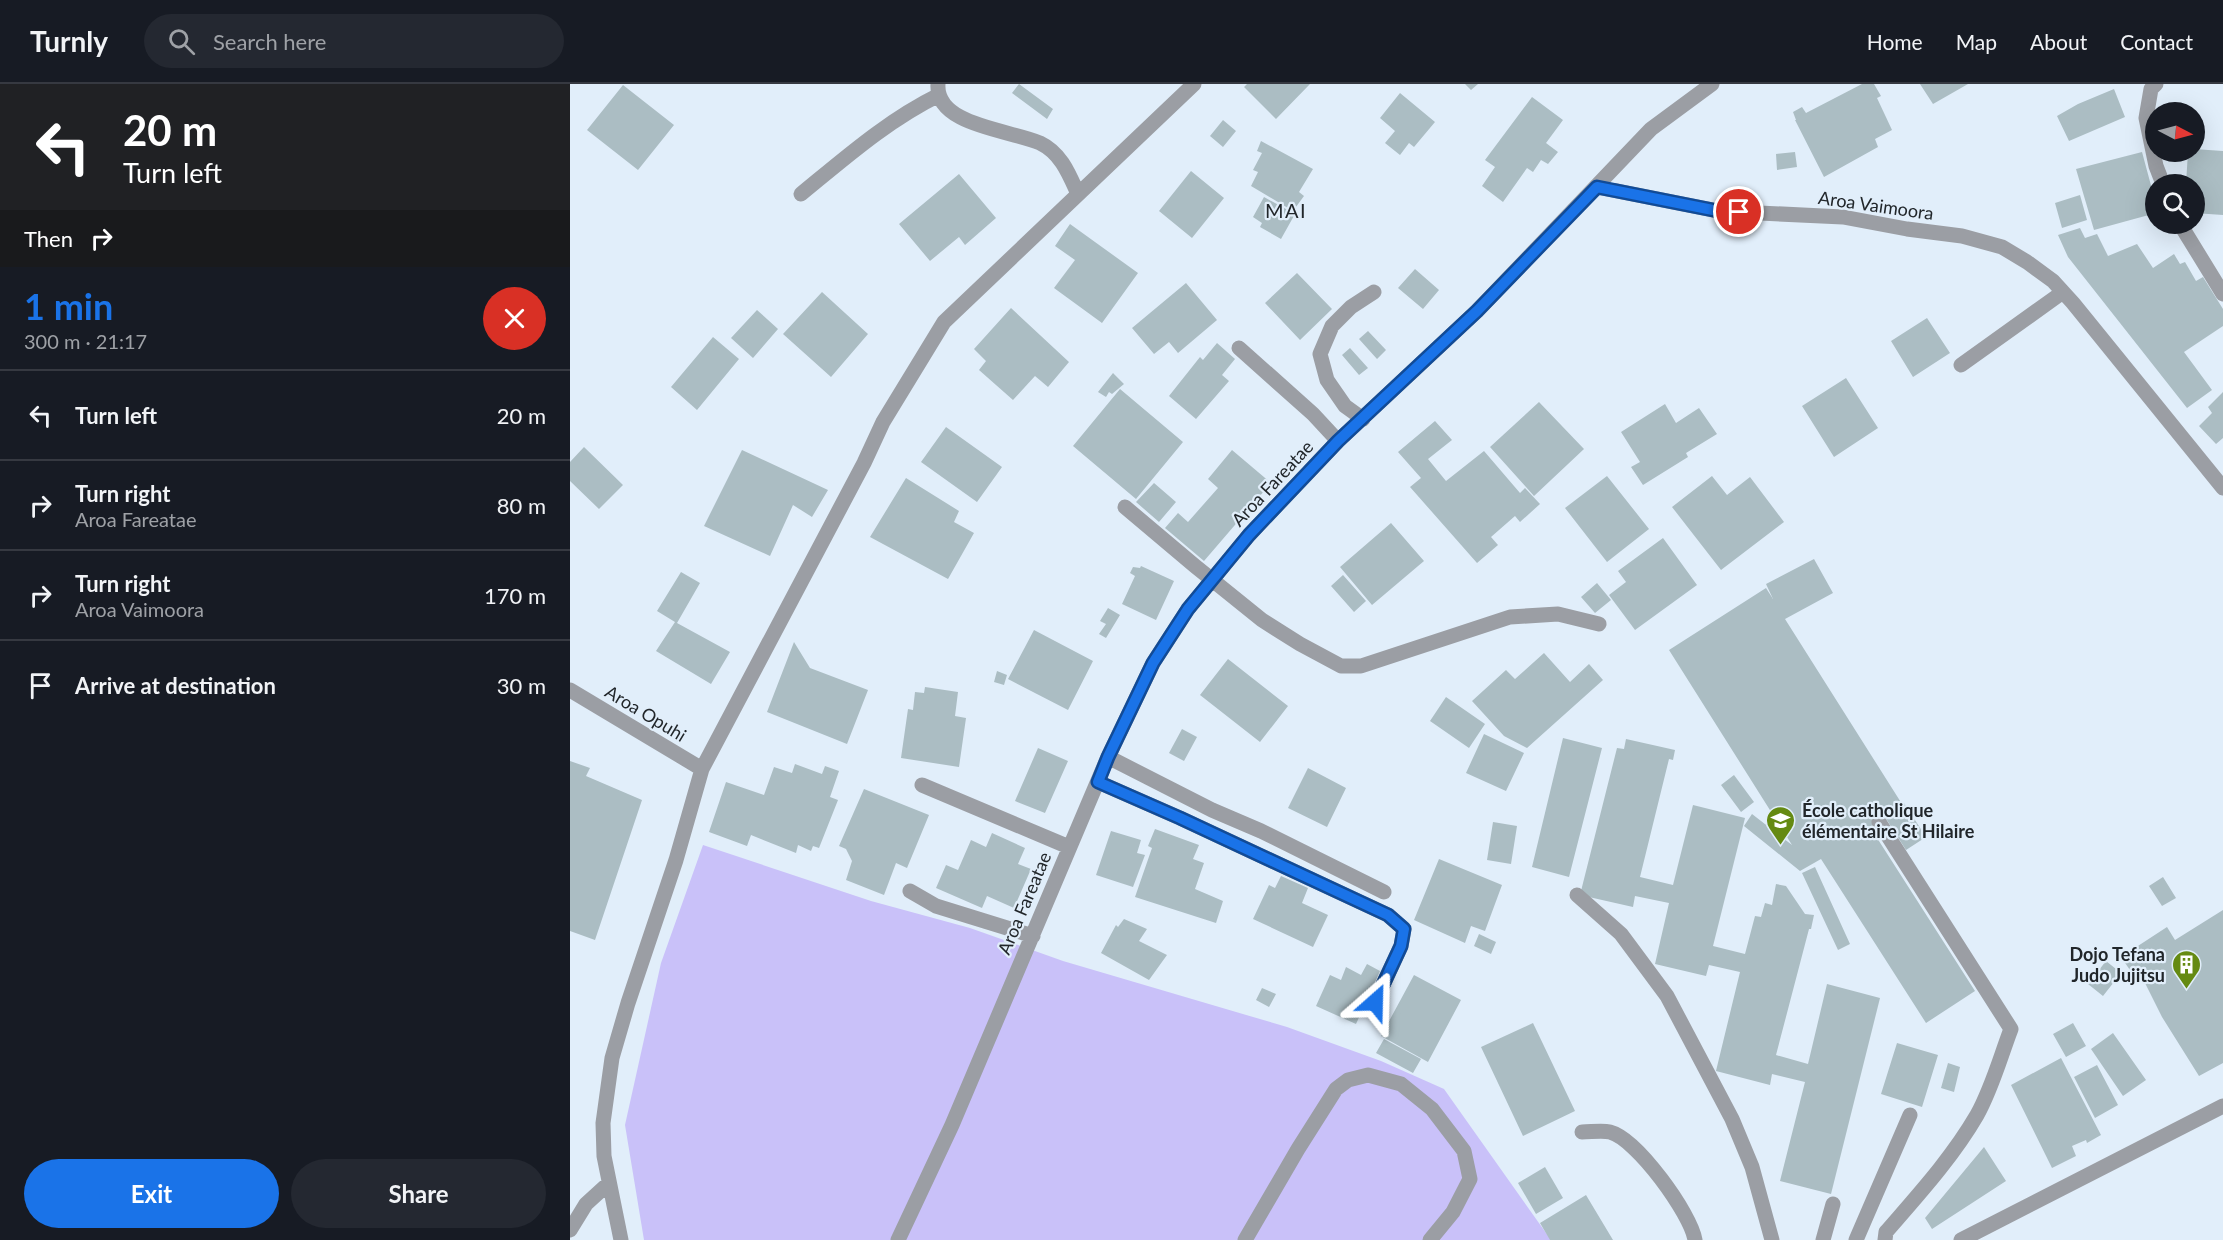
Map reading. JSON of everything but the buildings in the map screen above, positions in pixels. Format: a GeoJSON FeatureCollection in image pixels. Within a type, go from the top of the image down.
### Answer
{"type":"FeatureCollection","features":[{"type":"Feature","properties":{"kind":"street"},"geometry":{"type":"LineString","coordinates":[[621,1240],[604,1156],[603,1123],[612,1058],[676,860],[702,769],[859,473],[883,422],[944,322],[1194,84]]}},
{"type":"Feature","properties":{"kind":"street","name":"Aroa Fareatae"},"geometry":{"type":"LineString","coordinates":[[898,1240],[952,1125],[1108,757],[1153,663],[1188,609],[1249,535],[1338,441],[1477,311],[1651,129],[1712,84]]}},
{"type":"Feature","properties":{"kind":"street"},"geometry":{"type":"LineString","coordinates":[[2156,84],[2151,88],[2146,118],[2159,174]]}},
{"type":"Feature","properties":{"kind":"street"},"geometry":{"type":"LineString","coordinates":[[801,194],[865,141],[939,89],[949,112],[984,127],[1041,143],[1063,161],[1078,194]]}},
{"type":"Feature","properties":{"kind":"street","name":"Aroa Vaimoora"},"geometry":{"type":"LineString","coordinates":[[1597,187],[1718,211],[1843,217],[1962,236],[2002,247],[2053,281],[2223,488]]}},
{"type":"Feature","properties":{"kind":"street"},"geometry":{"type":"LineString","coordinates":[[2186,234],[2223,294]]}},
{"type":"Feature","properties":{"kind":"street"},"geometry":{"type":"LineString","coordinates":[[1363,419],[1345,406],[1327,380],[1320,354],[1332,326],[1351,307],[1374,292]]}},
{"type":"Feature","properties":{"kind":"street"},"geometry":{"type":"LineString","coordinates":[[1961,364],[2063,292]]}},
{"type":"Feature","properties":{"kind":"street"},"geometry":{"type":"LineString","coordinates":[[1239,348],[1312,414],[1338,441]]}},
{"type":"Feature","properties":{"kind":"street"},"geometry":{"type":"LineString","coordinates":[[1125,507],[1262,620],[1341,666],[1361,666],[1510,617],[1558,614],[1599,624]]}},
{"type":"Feature","properties":{"kind":"street","name":"Aroa Opuhi"},"geometry":{"type":"LineString","coordinates":[[570,690],[702,769]]}},
{"type":"Feature","properties":{"kind":"street"},"geometry":{"type":"LineString","coordinates":[[1108,757],[1212,810],[1384,892]]}},
{"type":"Feature","properties":{"kind":"street"},"geometry":{"type":"LineString","coordinates":[[1098,782],[1388,915],[1404,929],[1401,946],[1375,1002]]}},
{"type":"Feature","properties":{"kind":"street"},"geometry":{"type":"LineString","coordinates":[[922,785],[1069,847]]}},
{"type":"Feature","properties":{"kind":"street"},"geometry":{"type":"LineString","coordinates":[[1879,822],[2011,1029],[1977,1115],[1932,1179],[1886,1232],[1885,1240]]}},
{"type":"Feature","properties":{"kind":"street"},"geometry":{"type":"LineString","coordinates":[[910,891],[936,906],[1033,936]]}},
{"type":"Feature","properties":{"kind":"street"},"geometry":{"type":"LineString","coordinates":[[1577,895],[1621,934],[1667,996],[1732,1119],[1764,1206],[1772,1240]]}},
{"type":"Feature","properties":{"kind":"street"},"geometry":{"type":"LineString","coordinates":[[1245,1240],[1336,1089],[1348,1080],[1368,1075],[1401,1084],[1417,1096],[1432,1109],[1464,1151],[1470,1179],[1453,1212],[1430,1240]]}},
{"type":"Feature","properties":{"kind":"street"},"geometry":{"type":"LineString","coordinates":[[1961,1240],[2223,1106]]}},
{"type":"Feature","properties":{"kind":"street"},"geometry":{"type":"LineString","coordinates":[[1856,1240],[1910,1115]]}},
{"type":"Feature","properties":{"kind":"street"},"geometry":{"type":"LineString","coordinates":[[1582,1132],[1611,1132],[1631,1145],[1660,1176],[1693,1228],[1695,1240]]}},
{"type":"Feature","properties":{"kind":"street"},"geometry":{"type":"LineString","coordinates":[[570,1230],[586,1204],[609,1183]]}},
{"type":"Feature","properties":{"kind":"street"},"geometry":{"type":"LineString","coordinates":[[1823,1240],[1833,1204]]}},
{"type":"Feature","properties":{"kind":"shaded area"},"geometry":{"type":"Polygon","coordinates":[[[703,845],[871,901],[970,928],[1063,961],[1287,1027],[1381,1061],[1444,1089],[1551,1240],[644,1240],[625,1125],[661,963],[703,845]]]}},
{"type":"Feature","properties":{"kind":"place","name":"École catholique élémentaire St Hilaire"},"geometry":{"type":"Point","coordinates":[1781,846]}},
{"type":"Feature","properties":{"kind":"place","name":"Dojo Tefana Judo Jujitsu"},"geometry":{"type":"Point","coordinates":[2186,990]}},
{"type":"Feature","properties":{"kind":"district","name":"MAI"},"geometry":{"type":"Point","coordinates":[1286,210]}},
{"type":"Feature","properties":{"kind":"route"},"geometry":{"type":"LineString","coordinates":[[1375,1002],[1401,946],[1404,929],[1388,915],[1098,782],[1108,757],[1153,663],[1188,609],[1249,535],[1338,441],[1477,311],[1597,187],[1718,211],[1739,212]]}}]}
